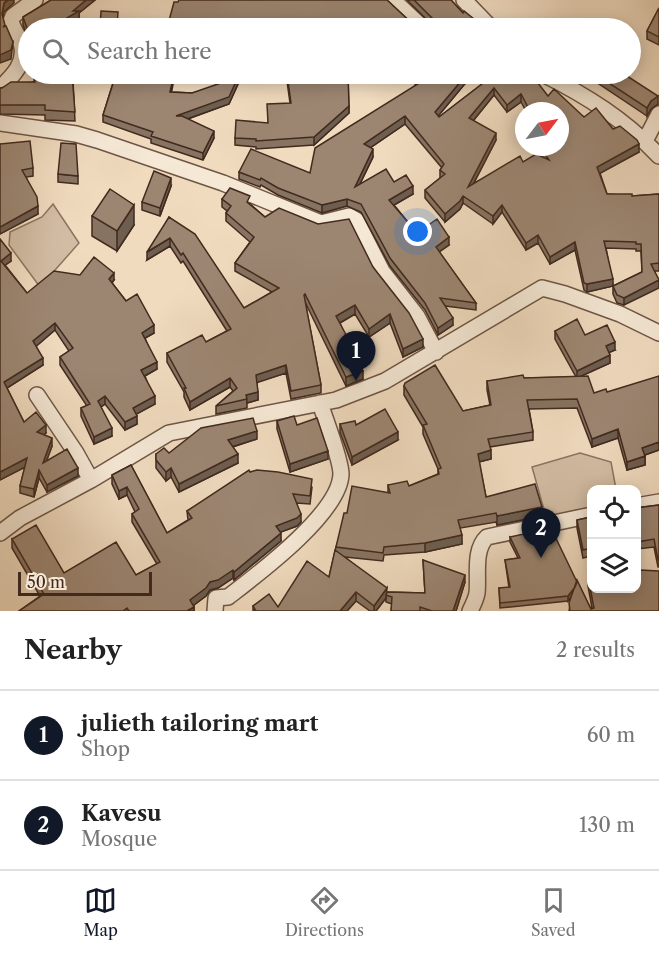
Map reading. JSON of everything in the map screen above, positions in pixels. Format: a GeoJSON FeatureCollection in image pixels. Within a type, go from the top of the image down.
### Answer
{"type":"FeatureCollection","features":[{"type":"Feature","properties":{"kind":"street"},"geometry":{"type":"LineString","coordinates":[[18,36],[11,21],[14,16],[36,0]]}},
{"type":"Feature","properties":{"kind":"street"},"geometry":{"type":"LineString","coordinates":[[393,0],[412,18]]}},
{"type":"Feature","properties":{"kind":"street"},"geometry":{"type":"LineString","coordinates":[[464,0],[481,18]]}},
{"type":"Feature","properties":{"kind":"street"},"geometry":{"type":"LineString","coordinates":[[0,88],[18,68]]}},
{"type":"Feature","properties":{"kind":"street"},"geometry":{"type":"LineString","coordinates":[[563,84],[619,118],[659,156]]}},
{"type":"Feature","properties":{"kind":"street"},"geometry":{"type":"LineString","coordinates":[[645,141],[659,114]]}},
{"type":"Feature","properties":{"kind":"street"},"geometry":{"type":"LineString","coordinates":[[0,123],[67,132],[97,140],[222,183],[321,223],[349,216],[356,220],[382,271],[417,316],[436,352]]}},
{"type":"Feature","properties":{"kind":"street"},"geometry":{"type":"LineString","coordinates":[[0,533],[20,518],[91,480],[169,433],[336,400],[385,381],[542,288],[620,314],[659,333]]}},
{"type":"Feature","properties":{"kind":"street"},"geometry":{"type":"LineString","coordinates":[[37,394],[91,480]]}},
{"type":"Feature","properties":{"kind":"street"},"geometry":{"type":"LineString","coordinates":[[215,611],[216,598],[228,597],[298,540],[332,499],[340,484],[341,471],[320,403]]}},
{"type":"Feature","properties":{"kind":"street"},"geometry":{"type":"LineString","coordinates":[[641,505],[659,502]]}},
{"type":"Feature","properties":{"kind":"street"},"geometry":{"type":"LineString","coordinates":[[470,611],[477,596],[479,551],[487,537],[587,516]]}},
{"type":"Feature","properties":{"kind":"shaded area"},"geometry":{"type":"Polygon","coordinates":[[[53,204],[79,243],[40,287],[9,245],[10,232],[42,217],[53,204]]]}},
{"type":"Feature","properties":{"kind":"shaded area"},"geometry":{"type":"Polygon","coordinates":[[[580,453],[611,462],[615,485],[587,485],[587,515],[567,518],[545,513],[532,467],[580,453]]]}},
{"type":"Feature","properties":{"kind":"building"},"geometry":{"type":"Polygon","coordinates":[[[0,0],[8,0],[4,3],[2,14],[5,25],[3,27],[6,26],[13,42],[11,50],[0,55],[0,0]]]}},
{"type":"Feature","properties":{"kind":"building"},"geometry":{"type":"Polygon","coordinates":[[[51,0],[86,0],[73,11],[79,11],[67,18],[23,17],[51,0]]]}},
{"type":"Feature","properties":{"kind":"building"},"geometry":{"type":"Polygon","coordinates":[[[179,0],[387,0],[406,18],[170,18],[174,2],[179,0]]]}},
{"type":"Feature","properties":{"kind":"building"},"geometry":{"type":"Polygon","coordinates":[[[414,0],[451,0],[463,13],[464,11],[473,18],[432,18],[414,0]]]}},
{"type":"Feature","properties":{"kind":"building"},"geometry":{"type":"Polygon","coordinates":[[[659,8],[659,37],[647,31],[659,8]]]}},
{"type":"Feature","properties":{"kind":"building"},"geometry":{"type":"Polygon","coordinates":[[[101,11],[118,12],[118,18],[101,18],[101,11]]]}},
{"type":"Feature","properties":{"kind":"building"},"geometry":{"type":"Polygon","coordinates":[[[11,82],[73,84],[75,112],[45,110],[45,105],[0,105],[0,88],[11,82]]]}},
{"type":"Feature","properties":{"kind":"building"},"geometry":{"type":"Polygon","coordinates":[[[113,84],[172,84],[170,92],[192,93],[218,84],[235,84],[229,97],[176,116],[182,116],[214,131],[203,153],[151,136],[153,132],[103,115],[113,84]]]}},
{"type":"Feature","properties":{"kind":"building"},"geometry":{"type":"Polygon","coordinates":[[[288,84],[348,84],[349,106],[314,137],[256,141],[256,139],[235,138],[236,120],[268,123],[267,104],[291,103],[288,84]]]}},
{"type":"Feature","properties":{"kind":"building"},"geometry":{"type":"Polygon","coordinates":[[[418,84],[459,84],[435,112],[439,117],[482,84],[539,84],[548,96],[554,89],[568,102],[525,102],[521,94],[507,105],[494,88],[469,118],[496,133],[468,187],[520,156],[523,162],[533,156],[540,156],[549,160],[546,156],[569,156],[569,103],[584,117],[596,108],[613,129],[620,126],[639,144],[597,167],[607,194],[632,194],[632,196],[659,194],[659,263],[651,264],[659,280],[624,298],[617,295],[613,286],[642,272],[641,244],[636,244],[636,242],[604,241],[613,279],[587,284],[584,283],[575,242],[550,257],[538,235],[526,243],[502,205],[493,216],[463,196],[445,214],[425,190],[445,174],[440,170],[444,164],[405,116],[364,144],[373,149],[355,187],[386,169],[394,182],[406,175],[413,186],[389,200],[417,233],[437,219],[449,237],[436,247],[476,303],[440,298],[453,318],[438,328],[425,303],[390,258],[361,204],[347,199],[322,205],[278,188],[261,178],[260,180],[239,172],[251,149],[310,173],[315,148],[418,84]]]}},
{"type":"Feature","properties":{"kind":"building"},"geometry":{"type":"Polygon","coordinates":[[[610,84],[639,84],[658,96],[647,108],[610,84]]]}},
{"type":"Feature","properties":{"kind":"building"},"geometry":{"type":"Polygon","coordinates":[[[30,141],[33,168],[22,170],[37,197],[38,206],[0,227],[0,144],[30,141]]]}},
{"type":"Feature","properties":{"kind":"building"},"geometry":{"type":"Polygon","coordinates":[[[61,143],[76,144],[78,176],[58,174],[61,143]]]}},
{"type":"Feature","properties":{"kind":"building"},"geometry":{"type":"Polygon","coordinates":[[[154,171],[171,178],[160,208],[142,202],[154,171]]]}},
{"type":"Feature","properties":{"kind":"building"},"geometry":{"type":"Polygon","coordinates":[[[230,188],[250,196],[247,202],[265,217],[279,208],[318,224],[349,219],[373,267],[409,313],[423,339],[403,349],[390,314],[369,329],[355,305],[336,316],[363,371],[346,377],[305,294],[321,385],[291,391],[286,365],[256,375],[258,392],[246,395],[247,399],[216,406],[237,388],[230,378],[190,402],[184,388],[186,388],[167,353],[202,335],[206,342],[231,329],[183,253],[181,255],[170,238],[147,252],[169,217],[195,234],[244,308],[279,288],[235,263],[254,237],[226,213],[231,206],[222,199],[230,188]]]}},
{"type":"Feature","properties":{"kind":"building"},"geometry":{"type":"Polygon","coordinates":[[[110,189],[134,205],[117,231],[92,216],[110,189]]]}},
{"type":"Feature","properties":{"kind":"building"},"geometry":{"type":"Polygon","coordinates":[[[0,239],[11,253],[1,261],[27,293],[54,271],[80,275],[94,257],[114,273],[109,279],[126,301],[137,294],[154,325],[142,333],[157,362],[141,370],[155,396],[133,408],[137,416],[125,422],[105,396],[98,401],[112,428],[94,437],[81,408],[90,404],[60,357],[73,348],[55,323],[33,341],[43,358],[4,382],[24,422],[36,412],[46,425],[37,432],[52,438],[43,463],[67,449],[78,468],[47,485],[39,470],[34,489],[20,486],[27,458],[0,472],[0,239]]]}},
{"type":"Feature","properties":{"kind":"building"},"geometry":{"type":"Polygon","coordinates":[[[577,319],[585,335],[607,325],[615,342],[606,346],[610,355],[577,371],[555,331],[577,319]]]}},
{"type":"Feature","properties":{"kind":"building"},"geometry":{"type":"Polygon","coordinates":[[[435,365],[463,411],[491,405],[487,381],[523,375],[524,378],[588,376],[594,393],[606,389],[607,392],[659,376],[659,442],[642,448],[645,456],[627,462],[618,429],[592,439],[577,399],[527,400],[533,432],[488,439],[491,450],[478,454],[486,497],[535,484],[542,507],[497,516],[496,513],[458,520],[462,535],[425,543],[384,547],[383,553],[336,547],[344,513],[347,513],[352,486],[390,493],[388,485],[407,481],[409,486],[439,474],[438,469],[441,468],[423,425],[427,424],[404,386],[405,383],[435,365]]]}},
{"type":"Feature","properties":{"kind":"building"},"geometry":{"type":"Polygon","coordinates":[[[385,409],[398,432],[352,457],[340,424],[355,421],[356,425],[385,409]]]}},
{"type":"Feature","properties":{"kind":"building"},"geometry":{"type":"Polygon","coordinates":[[[294,416],[297,425],[317,418],[328,451],[290,464],[277,421],[294,416]]]}},
{"type":"Feature","properties":{"kind":"building"},"geometry":{"type":"Polygon","coordinates":[[[253,418],[257,431],[228,440],[238,454],[179,484],[171,468],[166,472],[156,460],[156,454],[164,448],[169,453],[201,428],[253,418]]]}},
{"type":"Feature","properties":{"kind":"building"},"geometry":{"type":"Polygon","coordinates":[[[131,465],[167,533],[192,518],[187,511],[249,470],[250,472],[257,470],[278,472],[312,479],[310,496],[293,494],[301,514],[297,518],[276,526],[281,533],[234,572],[233,570],[218,580],[210,582],[190,600],[194,607],[187,611],[129,611],[127,608],[123,611],[19,611],[44,594],[12,539],[36,525],[64,573],[116,542],[136,575],[160,562],[132,514],[139,509],[127,487],[119,491],[112,475],[131,465]]]}},
{"type":"Feature","properties":{"kind":"building"},"geometry":{"type":"Polygon","coordinates":[[[659,505],[659,560],[654,539],[641,541],[641,507],[659,505]]]}},
{"type":"Feature","properties":{"kind":"building"},"geometry":{"type":"Polygon","coordinates":[[[587,518],[587,549],[583,550],[577,520],[587,518]]]}},
{"type":"Feature","properties":{"kind":"building"},"geometry":{"type":"Polygon","coordinates":[[[551,528],[577,582],[575,587],[568,596],[500,603],[499,588],[510,587],[505,560],[520,558],[510,537],[551,528]]]}},
{"type":"Feature","properties":{"kind":"building"},"geometry":{"type":"Polygon","coordinates":[[[335,550],[387,588],[374,606],[356,592],[340,611],[256,611],[253,606],[269,594],[278,607],[307,561],[329,577],[335,550]]]}},
{"type":"Feature","properties":{"kind":"building"},"geometry":{"type":"Polygon","coordinates":[[[423,560],[465,575],[453,611],[432,611],[420,607],[420,611],[391,611],[392,597],[386,595],[387,592],[425,593],[423,560]]]}},
{"type":"Feature","properties":{"kind":"building"},"geometry":{"type":"Polygon","coordinates":[[[641,570],[659,571],[659,611],[570,611],[569,603],[577,580],[591,609],[594,608],[591,593],[641,593],[641,570]]]}},
{"type":"Feature","properties":{"kind":"place","name":"julieth tailoring mart"},"geometry":{"type":"Point","coordinates":[356,381]}},
{"type":"Feature","properties":{"kind":"place","name":"Kavesu"},"geometry":{"type":"Point","coordinates":[541,558]}}]}
